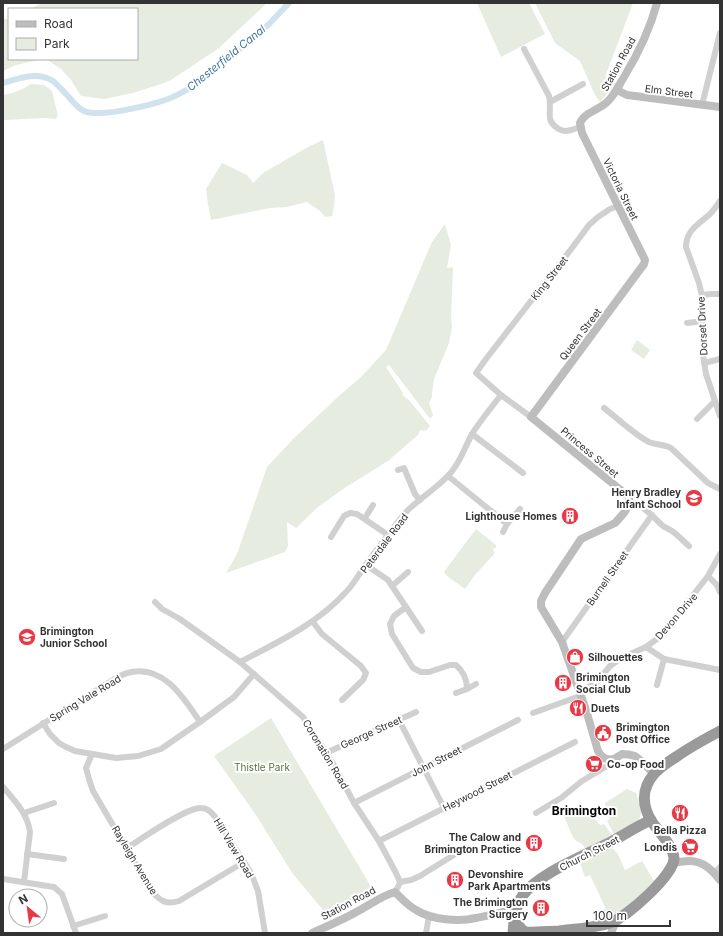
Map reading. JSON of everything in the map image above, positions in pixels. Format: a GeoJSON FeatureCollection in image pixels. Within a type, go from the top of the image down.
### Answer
{"type":"FeatureCollection","features":[{"type":"Feature","properties":{"kind":"highway"},"geometry":{"type":"LineString","coordinates":[[515,914],[517,924],[527,932],[596,930],[619,920],[628,913],[648,895],[670,871],[674,863],[672,849],[651,820],[645,806],[644,800],[646,788],[654,774],[665,765],[690,747],[720,731]]}},
{"type":"Feature","properties":{"kind":"highway"},"geometry":{"type":"LineString","coordinates":[[634,829],[645,806]]}},
{"type":"Feature","properties":{"kind":"highway","name":"Church Street"},"geometry":{"type":"LineString","coordinates":[[513,933],[515,914],[523,894],[535,883],[555,870],[651,820]]}},
{"type":"Feature","properties":{"kind":"street","name":"Station Road"},"geometry":{"type":"LineString","coordinates":[[580,125],[583,117],[603,106],[617,90],[636,57],[657,3]]}},
{"type":"Feature","properties":{"kind":"street"},"geometry":{"type":"LineString","coordinates":[[702,105],[720,33]]}},
{"type":"Feature","properties":{"kind":"street"},"geometry":{"type":"LineString","coordinates":[[524,49],[549,96],[550,119],[561,131],[567,131],[580,125]]}},
{"type":"Feature","properties":{"kind":"street"},"geometry":{"type":"LineString","coordinates":[[526,68],[532,64]]}},
{"type":"Feature","properties":{"kind":"street"},"geometry":{"type":"LineString","coordinates":[[550,102],[583,84]]}},
{"type":"Feature","properties":{"kind":"street","name":"Elm Street"},"geometry":{"type":"LineString","coordinates":[[617,90],[635,96],[720,107]]}},
{"type":"Feature","properties":{"kind":"street","name":"Victoria Street"},"geometry":{"type":"LineString","coordinates":[[580,125],[645,260],[644,264]]}},
{"type":"Feature","properties":{"kind":"street","name":"Dorset Drive"},"geometry":{"type":"LineString","coordinates":[[720,201],[693,229],[688,235],[686,241],[688,254],[702,295],[705,337],[703,355],[706,374],[720,416]]}},
{"type":"Feature","properties":{"kind":"street","name":"King Street"},"geometry":{"type":"LineString","coordinates":[[476,373],[588,225],[604,213],[618,206]]}},
{"type":"Feature","properties":{"kind":"street","name":"Queen Street"},"geometry":{"type":"LineString","coordinates":[[531,416],[644,264]]}},
{"type":"Feature","properties":{"kind":"street"},"geometry":{"type":"LineString","coordinates":[[702,295],[720,294]]}},
{"type":"Feature","properties":{"kind":"street"},"geometry":{"type":"LineString","coordinates":[[687,323],[704,321]]}},
{"type":"Feature","properties":{"kind":"street"},"geometry":{"type":"LineString","coordinates":[[704,363],[720,359]]}},
{"type":"Feature","properties":{"kind":"street","name":"Princess Street"},"geometry":{"type":"LineString","coordinates":[[476,373],[501,396],[531,416],[628,496],[630,503],[638,504],[689,546]]}},
{"type":"Feature","properties":{"kind":"street","name":"Peterdale Road"},"geometry":{"type":"LineString","coordinates":[[240,662],[287,638],[313,622],[347,592],[388,535],[409,510],[448,476],[455,467],[472,434],[484,416],[501,396]]}},
{"type":"Feature","properties":{"kind":"street"},"geometry":{"type":"LineString","coordinates":[[697,419],[715,401]]}},
{"type":"Feature","properties":{"kind":"street"},"geometry":{"type":"LineString","coordinates":[[604,408],[642,438],[651,442],[666,445],[708,483],[720,489]]}},
{"type":"Feature","properties":{"kind":"street"},"geometry":{"type":"LineString","coordinates":[[472,434],[523,473]]}},
{"type":"Feature","properties":{"kind":"street"},"geometry":{"type":"LineString","coordinates":[[398,470],[404,468],[415,494],[420,500]]}},
{"type":"Feature","properties":{"kind":"street"},"geometry":{"type":"LineString","coordinates":[[448,476],[507,524]]}},
{"type":"Feature","properties":{"kind":"street"},"geometry":{"type":"LineString","coordinates":[[630,503],[615,523],[581,539],[545,593],[541,601],[541,607],[562,642],[586,710],[598,751],[604,758],[610,760],[615,759],[622,754],[635,756],[654,774]]}},
{"type":"Feature","properties":{"kind":"street"},"geometry":{"type":"LineString","coordinates":[[365,518],[373,505]]}},
{"type":"Feature","properties":{"kind":"street"},"geometry":{"type":"LineString","coordinates":[[503,532],[507,524],[520,509]]}},
{"type":"Feature","properties":{"kind":"street"},"geometry":{"type":"LineString","coordinates":[[331,537],[344,516],[350,513],[357,514],[365,518],[388,535]]}},
{"type":"Feature","properties":{"kind":"street","name":"Burnell Street"},"geometry":{"type":"LineString","coordinates":[[562,642],[652,515]]}},
{"type":"Feature","properties":{"kind":"street","name":"Devon Drive"},"geometry":{"type":"LineString","coordinates":[[580,694],[596,683],[610,666],[621,658],[646,647],[661,636],[708,576],[720,554]]}},
{"type":"Feature","properties":{"kind":"street"},"geometry":{"type":"LineString","coordinates":[[366,565],[388,580],[422,631]]}},
{"type":"Feature","properties":{"kind":"street"},"geometry":{"type":"LineString","coordinates":[[392,586],[408,572]]}},
{"type":"Feature","properties":{"kind":"street"},"geometry":{"type":"LineString","coordinates":[[708,576],[720,590]]}},
{"type":"Feature","properties":{"kind":"street","name":"Coronation Road"},"geometry":{"type":"LineString","coordinates":[[155,602],[162,609],[180,619],[240,662],[303,717],[379,841],[400,882]]}},
{"type":"Feature","properties":{"kind":"street"},"geometry":{"type":"LineString","coordinates":[[406,606],[394,616],[390,624],[392,634],[413,668],[421,672],[429,672],[450,665],[456,665],[461,669],[466,682],[466,689]]}},
{"type":"Feature","properties":{"kind":"street"},"geometry":{"type":"LineString","coordinates":[[313,622],[322,634],[361,666],[366,673],[363,680],[342,700]]}},
{"type":"Feature","properties":{"kind":"street"},"geometry":{"type":"LineString","coordinates":[[646,647],[664,658],[720,670]]}},
{"type":"Feature","properties":{"kind":"street"},"geometry":{"type":"LineString","coordinates":[[657,685],[664,658]]}},
{"type":"Feature","properties":{"kind":"street","name":"Spring Vale Road"},"geometry":{"type":"LineString","coordinates":[[3,749],[116,678],[128,673],[141,672],[153,674],[173,685],[200,722]]}},
{"type":"Feature","properties":{"kind":"street"},"geometry":{"type":"LineString","coordinates":[[43,723],[50,734],[66,748],[116,758],[138,756],[161,749],[200,722],[234,697],[254,674]]}},
{"type":"Feature","properties":{"kind":"street"},"geometry":{"type":"LineString","coordinates":[[456,693],[476,684]]}},
{"type":"Feature","properties":{"kind":"street"},"geometry":{"type":"LineString","coordinates":[[534,713],[580,694]]}},
{"type":"Feature","properties":{"kind":"street","name":"George Street"},"geometry":{"type":"LineString","coordinates":[[326,753],[416,712]]}},
{"type":"Feature","properties":{"kind":"street"},"geometry":{"type":"LineString","coordinates":[[399,720],[444,808]]}},
{"type":"Feature","properties":{"kind":"street","name":"John Street"},"geometry":{"type":"LineString","coordinates":[[354,802],[518,720]]}},
{"type":"Feature","properties":{"kind":"street","name":"Heywood Street"},"geometry":{"type":"LineString","coordinates":[[379,841],[575,742]]}},
{"type":"Feature","properties":{"kind":"street","name":"Rayleigh Avenue"},"geometry":{"type":"LineString","coordinates":[[92,754],[86,768],[93,791],[152,892],[158,898],[171,904],[179,901],[244,862]]}},
{"type":"Feature","properties":{"kind":"street"},"geometry":{"type":"LineString","coordinates":[[536,812],[561,798],[582,781],[607,766],[610,760]]}},
{"type":"Feature","properties":{"kind":"street"},"geometry":{"type":"LineString","coordinates":[[3,787],[24,814],[29,824],[30,832],[24,882]]}},
{"type":"Feature","properties":{"kind":"street"},"geometry":{"type":"LineString","coordinates":[[24,814],[54,803]]}},
{"type":"Feature","properties":{"kind":"street","name":"Hill View Road"},"geometry":{"type":"LineString","coordinates":[[127,848],[182,814],[201,808],[210,811],[251,873],[258,891],[264,933]]}},
{"type":"Feature","properties":{"kind":"street"},"geometry":{"type":"LineString","coordinates":[[465,848],[420,876],[411,880],[400,882],[395,892],[416,910],[429,916],[460,920],[474,919],[509,910],[515,914]]}},
{"type":"Feature","properties":{"kind":"street"},"geometry":{"type":"LineString","coordinates":[[27,854],[64,859]]}},
{"type":"Feature","properties":{"kind":"street"},"geometry":{"type":"LineString","coordinates":[[674,863],[690,861],[700,862],[717,870],[720,880]]}},
{"type":"Feature","properties":{"kind":"street"},"geometry":{"type":"LineString","coordinates":[[3,879],[54,886],[62,894],[76,933]]}},
{"type":"Feature","properties":{"kind":"street","name":"Station Road"},"geometry":{"type":"LineString","coordinates":[[312,933],[357,912],[388,894],[395,892]]}},
{"type":"Feature","properties":{"kind":"street"},"geometry":{"type":"LineString","coordinates":[[74,926],[106,916]]}},
{"type":"Feature","properties":{"kind":"street"},"geometry":{"type":"LineString","coordinates":[[426,933],[429,916]]}},
{"type":"Feature","properties":{"kind":"street"},"geometry":{"type":"LineString","coordinates":[[611,933],[615,924],[619,920]]}},
{"type":"Feature","properties":{"kind":"green space"},"geometry":{"type":"Polygon","coordinates":[[[42,3],[267,3],[219,48],[171,80],[133,93],[104,99],[81,96],[71,80],[61,69],[48,60],[138,60],[138,8],[32,8],[42,3]]]}},
{"type":"Feature","properties":{"kind":"green space"},"geometry":{"type":"Polygon","coordinates":[[[477,3],[529,3],[545,34],[501,57],[477,3]]]}},
{"type":"Feature","properties":{"kind":"green space"},"geometry":{"type":"Polygon","coordinates":[[[535,3],[633,3],[605,77],[616,83],[600,102],[595,95],[580,61],[555,43],[535,3]]]}},
{"type":"Feature","properties":{"kind":"green space"},"geometry":{"type":"Polygon","coordinates":[[[3,19],[8,19],[8,60],[38,60],[16,65],[3,71],[3,19]]]}},
{"type":"Feature","properties":{"kind":"green space"},"geometry":{"type":"Polygon","coordinates":[[[31,84],[44,85],[52,91],[58,116],[55,119],[3,120],[3,95],[18,91],[31,84]]]}},
{"type":"Feature","properties":{"kind":"green space"},"geometry":{"type":"Polygon","coordinates":[[[323,140],[335,195],[332,216],[325,217],[320,211],[307,202],[287,207],[270,208],[211,220],[206,189],[222,163],[247,175],[253,183],[263,173],[323,140]]]}},
{"type":"Feature","properties":{"kind":"green space"},"geometry":{"type":"Polygon","coordinates":[[[445,224],[451,245],[447,268],[453,267],[452,327],[449,343],[434,379],[432,397],[429,403],[433,415],[430,419],[389,365],[386,367],[403,393],[402,395],[409,400],[430,426],[426,431],[420,430],[418,435],[388,461],[346,487],[318,507],[296,528],[287,522],[288,546],[285,552],[226,573],[237,554],[267,467],[294,438],[361,377],[386,350],[432,242],[445,224]]]}},
{"type":"Feature","properties":{"kind":"green space"},"geometry":{"type":"Polygon","coordinates":[[[637,340],[650,350],[644,359],[631,350],[637,340]]]}},
{"type":"Feature","properties":{"kind":"green space"},"geometry":{"type":"Polygon","coordinates":[[[476,529],[496,545],[496,548],[493,550],[495,553],[474,576],[465,589],[447,576],[444,572],[476,529]]]}},
{"type":"Feature","properties":{"kind":"green space","name":"Thistle Park"},"geometry":{"type":"Polygon","coordinates":[[[271,718],[373,890],[328,916],[293,874],[254,812],[214,756],[271,718]]]}},
{"type":"Feature","properties":{"kind":"green space"},"geometry":{"type":"Polygon","coordinates":[[[627,789],[636,793],[640,805],[640,818],[636,825],[615,836],[607,821],[610,819],[606,813],[605,803],[627,789]]]}},
{"type":"Feature","properties":{"kind":"green space"},"geometry":{"type":"Polygon","coordinates":[[[579,806],[588,812],[600,825],[604,824],[613,837],[586,850],[582,844],[575,840],[564,816],[579,806]]]}},
{"type":"Feature","properties":{"kind":"green space"},"geometry":{"type":"Polygon","coordinates":[[[611,847],[618,854],[625,870],[642,861],[654,881],[636,900],[614,917],[597,920],[595,916],[597,915],[596,912],[606,909],[590,875],[585,877],[580,863],[611,847]]]}},
{"type":"Feature","properties":{"kind":"waterway","name":"Chesterfield Canal"},"geometry":{"type":"LineString","coordinates":[[3,83],[28,76],[41,76],[47,78],[57,84],[79,108],[91,113],[126,110],[160,102],[190,88],[254,38],[289,3]]}},
{"type":"Feature","properties":{"kind":"place","name":"Henry Bradley Infant School"},"geometry":{"type":"Point","coordinates":[694,498]}},
{"type":"Feature","properties":{"kind":"place","name":"Lighthouse Homes"},"geometry":{"type":"Point","coordinates":[570,516]}},
{"type":"Feature","properties":{"kind":"place","name":"Brimington Junior School"},"geometry":{"type":"Point","coordinates":[27,637]}},
{"type":"Feature","properties":{"kind":"place","name":"Silhouettes"},"geometry":{"type":"Point","coordinates":[575,657]}},
{"type":"Feature","properties":{"kind":"place","name":"Brimington Social Club"},"geometry":{"type":"Point","coordinates":[563,683]}},
{"type":"Feature","properties":{"kind":"place","name":"Duets"},"geometry":{"type":"Point","coordinates":[578,708]}},
{"type":"Feature","properties":{"kind":"place","name":"Brimington Post Office"},"geometry":{"type":"Point","coordinates":[603,733]}},
{"type":"Feature","properties":{"kind":"place","name":"Co-op Food"},"geometry":{"type":"Point","coordinates":[594,764]}},
{"type":"Feature","properties":{"kind":"place","name":"Bella Pizza"},"geometry":{"type":"Point","coordinates":[680,813]}},
{"type":"Feature","properties":{"kind":"place","name":"The Calow and Brimington Practice"},"geometry":{"type":"Point","coordinates":[534,843]}},
{"type":"Feature","properties":{"kind":"place","name":"Londis"},"geometry":{"type":"Point","coordinates":[690,847]}},
{"type":"Feature","properties":{"kind":"place","name":"Devonshire Park Apartments"},"geometry":{"type":"Point","coordinates":[455,880]}},
{"type":"Feature","properties":{"kind":"place","name":"The Brimington Surgery"},"geometry":{"type":"Point","coordinates":[541,908]}},
{"type":"Feature","properties":{"kind":"district","name":"Brimington"},"geometry":{"type":"Point","coordinates":[584,810]}}]}
